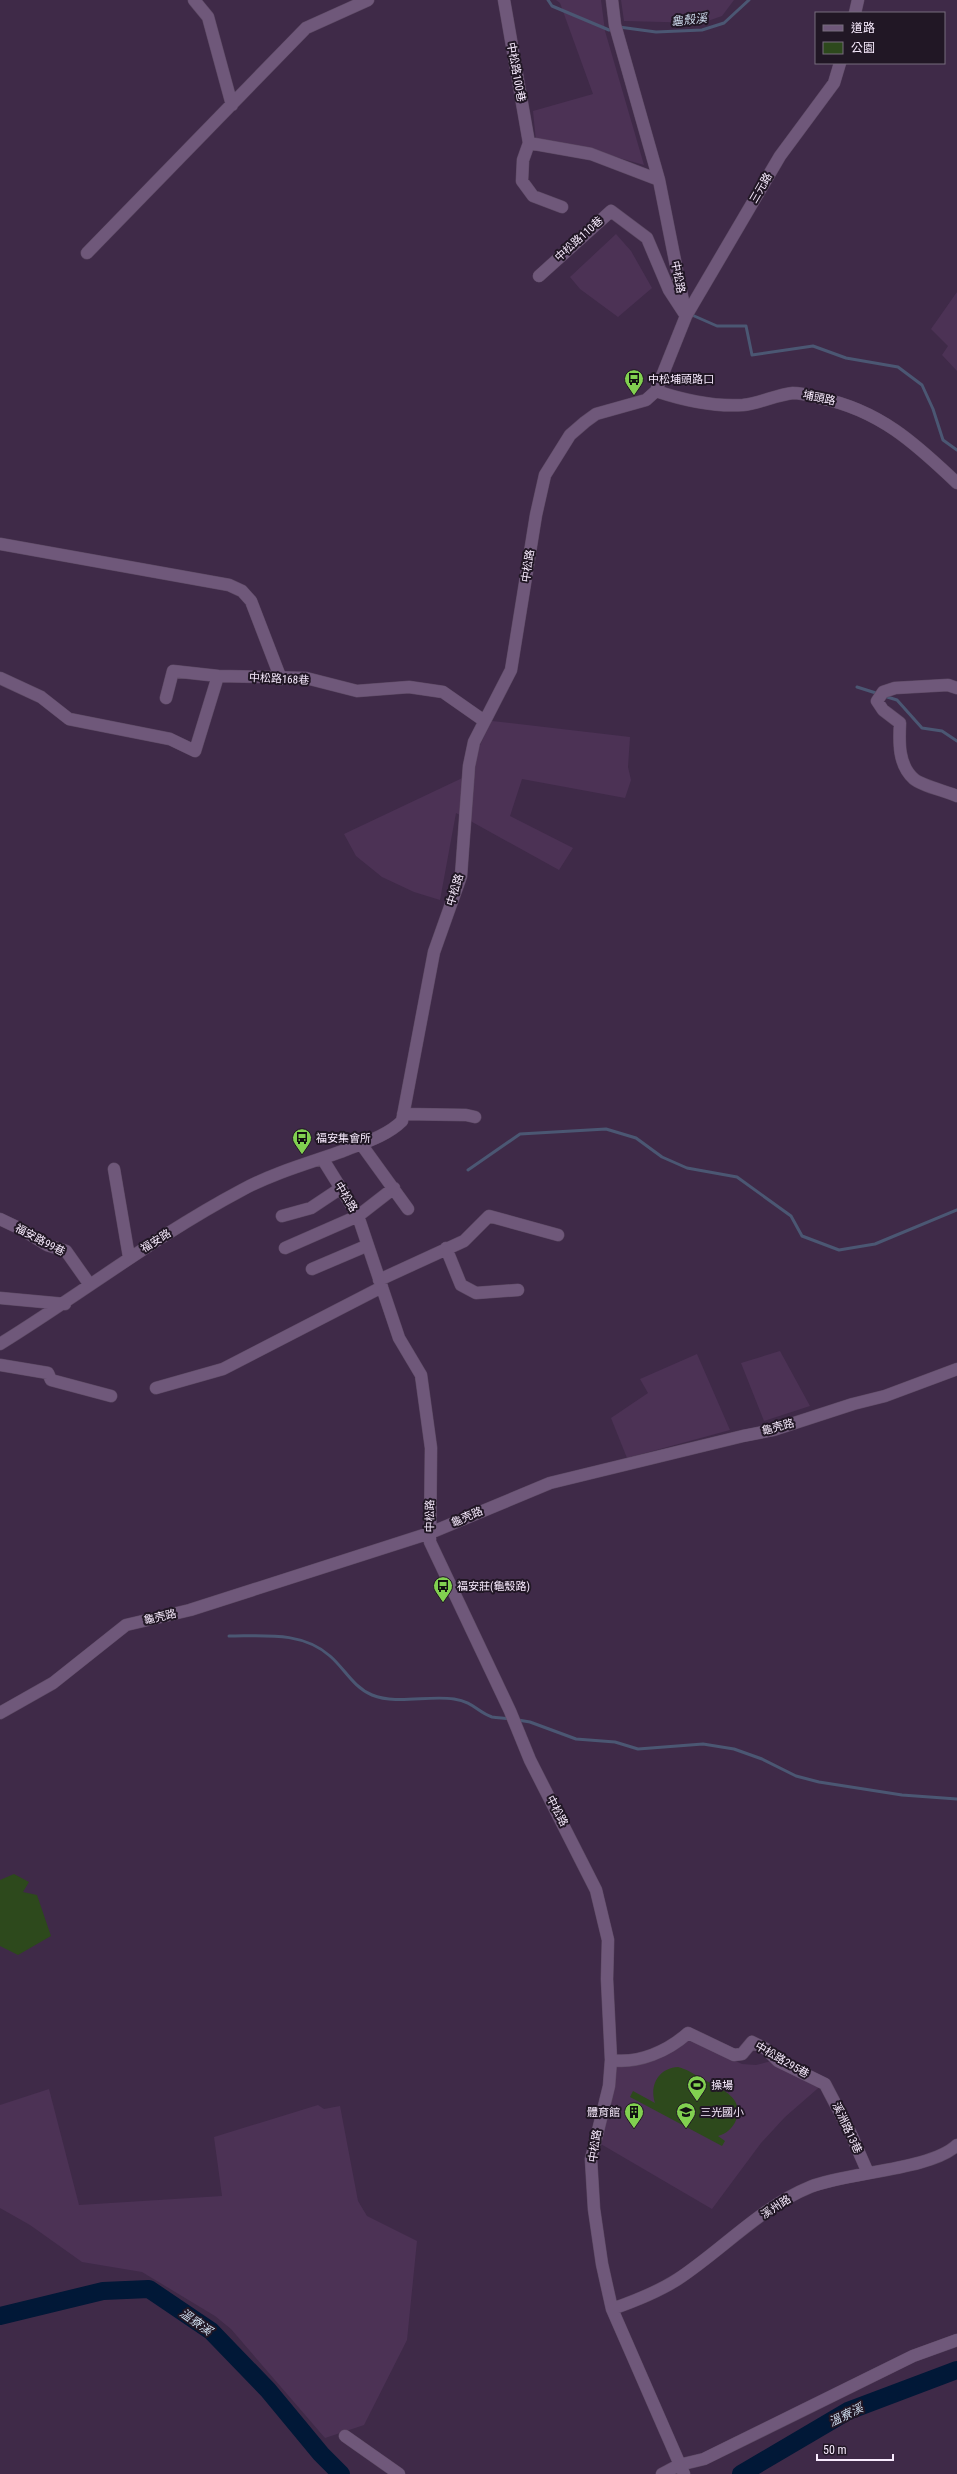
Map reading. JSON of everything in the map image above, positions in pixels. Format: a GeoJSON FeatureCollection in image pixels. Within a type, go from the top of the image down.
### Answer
{"type":"FeatureCollection","features":[{"type":"Feature","properties":{"kind":"street"},"geometry":{"type":"LineString","coordinates":[[194,0],[208,17],[232,105]]}},
{"type":"Feature","properties":{"kind":"street"},"geometry":{"type":"LineString","coordinates":[[87,252],[306,28],[368,0]]}},
{"type":"Feature","properties":{"kind":"street","name":"中松路100巷"},"geometry":{"type":"LineString","coordinates":[[504,0],[529,143],[523,160],[522,181],[533,196],[562,207]]}},
{"type":"Feature","properties":{"kind":"street","name":"中松路"},"geometry":{"type":"LineString","coordinates":[[612,0],[615,25],[659,180],[686,316]]}},
{"type":"Feature","properties":{"kind":"street"},"geometry":{"type":"LineString","coordinates":[[855,12],[858,0]]}},
{"type":"Feature","properties":{"kind":"street","name":"三元路"},"geometry":{"type":"LineString","coordinates":[[686,316],[780,156],[834,83],[840,64]]}},
{"type":"Feature","properties":{"kind":"street"},"geometry":{"type":"LineString","coordinates":[[529,143],[591,154],[659,180]]}},
{"type":"Feature","properties":{"kind":"street","name":"中松路110巷"},"geometry":{"type":"LineString","coordinates":[[539,276],[611,211],[647,238],[669,290],[686,316]]}},
{"type":"Feature","properties":{"kind":"street"},"geometry":{"type":"LineString","coordinates":[[656,391],[686,316]]}},
{"type":"Feature","properties":{"kind":"street","name":"中松路"},"geometry":{"type":"LineString","coordinates":[[656,391],[646,400],[596,414],[585,422],[570,435],[546,475],[536,515],[511,670],[483,720],[474,742],[469,766],[461,876],[434,952],[402,1121],[395,1128],[361,1144],[322,1158],[358,1216],[366,1246],[381,1284],[398,1338],[421,1375],[431,1448],[430,1542],[439,1566],[510,1711],[530,1760],[596,1890],[608,1940],[607,1979],[611,2060],[609,2086],[592,2159],[594,2209],[600,2256],[612,2309],[682,2469]]}},
{"type":"Feature","properties":{"kind":"street","name":"埔頭路"},"geometry":{"type":"LineString","coordinates":[[656,391],[680,399],[728,404],[744,405],[768,397],[795,393],[848,404],[886,423],[926,453],[957,483]]}},
{"type":"Feature","properties":{"kind":"street"},"geometry":{"type":"LineString","coordinates":[[0,544],[229,584],[242,591],[251,601],[281,679]]}},
{"type":"Feature","properties":{"kind":"street","name":"中松路168巷"},"geometry":{"type":"LineString","coordinates":[[166,698],[173,671],[218,676],[281,679],[306,678],[356,691],[410,687],[443,692],[483,720]]}},
{"type":"Feature","properties":{"kind":"street"},"geometry":{"type":"LineString","coordinates":[[0,678],[40,697],[69,719],[170,739],[195,751],[218,676]]}},
{"type":"Feature","properties":{"kind":"street"},"geometry":{"type":"LineString","coordinates":[[957,688],[948,685],[895,688],[883,692],[877,701],[883,710],[900,723],[899,744],[901,757],[914,780],[957,796]]}},
{"type":"Feature","properties":{"kind":"street"},"geometry":{"type":"LineString","coordinates":[[403,1114],[466,1115],[474,1117]]}},
{"type":"Feature","properties":{"kind":"street"},"geometry":{"type":"LineString","coordinates":[[361,1144],[408,1208]]}},
{"type":"Feature","properties":{"kind":"street","name":"福安路"},"geometry":{"type":"LineString","coordinates":[[0,1344],[65,1304],[129,1257],[243,1189],[322,1158]]}},
{"type":"Feature","properties":{"kind":"street"},"geometry":{"type":"LineString","coordinates":[[114,1169],[129,1257]]}},
{"type":"Feature","properties":{"kind":"street"},"geometry":{"type":"LineString","coordinates":[[282,1216],[311,1208],[341,1188]]}},
{"type":"Feature","properties":{"kind":"street"},"geometry":{"type":"LineString","coordinates":[[285,1248],[358,1216],[394,1188]]}},
{"type":"Feature","properties":{"kind":"street"},"geometry":{"type":"LineString","coordinates":[[156,1388],[223,1369],[446,1248],[464,1241],[489,1216],[558,1235]]}},
{"type":"Feature","properties":{"kind":"street","name":"福安路99巷"},"geometry":{"type":"LineString","coordinates":[[0,1219],[21,1228],[47,1245],[66,1251],[90,1285]]}},
{"type":"Feature","properties":{"kind":"street"},"geometry":{"type":"LineString","coordinates":[[312,1269],[366,1246]]}},
{"type":"Feature","properties":{"kind":"street"},"geometry":{"type":"LineString","coordinates":[[446,1248],[460,1285],[476,1293],[518,1290]]}},
{"type":"Feature","properties":{"kind":"street"},"geometry":{"type":"LineString","coordinates":[[0,1298],[65,1304]]}},
{"type":"Feature","properties":{"kind":"street"},"geometry":{"type":"LineString","coordinates":[[0,1365],[48,1373],[51,1380],[111,1396]]}},
{"type":"Feature","properties":{"kind":"street","name":"龜壳路"},"geometry":{"type":"LineString","coordinates":[[0,1713],[53,1683],[126,1625],[190,1610],[430,1533],[550,1483],[773,1430],[853,1404],[885,1396],[957,1369]]}},
{"type":"Feature","properties":{"kind":"street","name":"中松路295巷"},"geometry":{"type":"LineString","coordinates":[[611,2060],[623,2061],[656,2054],[688,2033],[734,2055],[742,2054],[752,2042],[766,2049],[778,2061],[825,2084]]}},
{"type":"Feature","properties":{"kind":"street","name":"溪洲路13巷"},"geometry":{"type":"LineString","coordinates":[[825,2084],[852,2134],[868,2173]]}},
{"type":"Feature","properties":{"kind":"street","name":"溪州路"},"geometry":{"type":"LineString","coordinates":[[612,2309],[642,2299],[678,2279],[774,2207],[810,2187],[929,2159],[949,2152],[957,2145]]}},
{"type":"Feature","properties":{"kind":"street"},"geometry":{"type":"LineString","coordinates":[[662,2474],[682,2469],[913,2356],[957,2340]]}},
{"type":"Feature","properties":{"kind":"street"},"geometry":{"type":"LineString","coordinates":[[345,2436],[399,2474]]}},
{"type":"Feature","properties":{"kind":"shaded area"},"geometry":{"type":"Polygon","coordinates":[[[556,0],[601,0],[605,31],[644,165],[584,148],[536,141],[533,111],[593,94],[560,3],[556,0]]]}},
{"type":"Feature","properties":{"kind":"shaded area"},"geometry":{"type":"Polygon","coordinates":[[[621,0],[734,0],[722,16],[702,23],[624,21],[621,0]]]}},
{"type":"Feature","properties":{"kind":"shaded area"},"geometry":{"type":"Polygon","coordinates":[[[616,234],[631,251],[652,288],[618,317],[580,289],[570,277],[616,234]]]}},
{"type":"Feature","properties":{"kind":"shaded area"},"geometry":{"type":"Polygon","coordinates":[[[957,292],[957,371],[942,355],[948,346],[931,329],[957,292]]]}},
{"type":"Feature","properties":{"kind":"shaded area"},"geometry":{"type":"Polygon","coordinates":[[[492,721],[630,737],[628,767],[631,780],[625,798],[522,779],[510,816],[573,848],[559,870],[456,813],[440,900],[414,892],[382,877],[356,856],[344,834],[475,772],[476,753],[492,721]]]}},
{"type":"Feature","properties":{"kind":"shaded area"},"geometry":{"type":"Polygon","coordinates":[[[780,1351],[810,1406],[764,1421],[741,1363],[780,1351]]]}},
{"type":"Feature","properties":{"kind":"shaded area"},"geometry":{"type":"Polygon","coordinates":[[[697,1354],[730,1430],[627,1458],[611,1418],[648,1393],[640,1379],[697,1354]]]}},
{"type":"Feature","properties":{"kind":"shaded area","name":"三光國小"},"geometry":{"type":"Polygon","coordinates":[[[687,2039],[742,2064],[756,2065],[775,2060],[824,2083],[785,2117],[761,2143],[712,2209],[594,2140],[612,2058],[628,2060],[687,2039]]]}},
{"type":"Feature","properties":{"kind":"shaded area"},"geometry":{"type":"Polygon","coordinates":[[[49,2089],[79,2205],[222,2196],[214,2137],[318,2105],[324,2109],[340,2106],[358,2201],[367,2216],[417,2241],[407,2340],[364,2425],[325,2438],[231,2329],[215,2316],[142,2272],[82,2262],[30,2225],[0,2208],[0,2105],[49,2089]]]}},
{"type":"Feature","properties":{"kind":"green space"},"geometry":{"type":"Polygon","coordinates":[[[14,1874],[29,1882],[23,1892],[37,1895],[51,1936],[18,1955],[0,1946],[0,1880],[14,1874]]]}},
{"type":"Feature","properties":{"kind":"green space"},"geometry":{"type":"Polygon","coordinates":[[[678,2067],[723,2090],[734,2099],[738,2112],[736,2120],[729,2130],[718,2136],[725,2141],[722,2146],[630,2097],[633,2091],[655,2103],[653,2090],[657,2079],[661,2074],[671,2068],[678,2067]]]}},
{"type":"Feature","properties":{"kind":"waterway"},"geometry":{"type":"LineString","coordinates":[[548,0],[552,6],[609,30],[614,29]]}},
{"type":"Feature","properties":{"kind":"waterway","name":"龜殼溪"},"geometry":{"type":"LineString","coordinates":[[619,27],[656,32],[702,30],[724,23],[749,0]]}},
{"type":"Feature","properties":{"kind":"waterway"},"geometry":{"type":"LineString","coordinates":[[692,315],[717,326],[746,326],[752,355],[813,346],[846,358],[898,367],[922,385],[933,409],[943,440],[957,450]]}},
{"type":"Feature","properties":{"kind":"waterway"},"geometry":{"type":"LineString","coordinates":[[857,687],[879,694]]}},
{"type":"Feature","properties":{"kind":"waterway"},"geometry":{"type":"LineString","coordinates":[[884,696],[897,700],[922,728],[942,731],[957,741]]}},
{"type":"Feature","properties":{"kind":"waterway"},"geometry":{"type":"LineString","coordinates":[[468,1170],[520,1134],[606,1129],[636,1138],[662,1157],[687,1168],[737,1177],[791,1216],[802,1236],[839,1250],[875,1244],[957,1210]]}},
{"type":"Feature","properties":{"kind":"waterway"},"geometry":{"type":"LineString","coordinates":[[229,1636],[269,1636],[307,1642],[330,1656],[354,1683],[365,1692],[382,1698],[402,1700],[444,1698],[461,1700],[492,1717],[511,1719]]}},
{"type":"Feature","properties":{"kind":"waterway"},"geometry":{"type":"LineString","coordinates":[[518,1720],[530,1722],[576,1739],[615,1742],[638,1749],[703,1744],[734,1749],[762,1759],[796,1776],[819,1782],[902,1795],[957,1799]]}},
{"type":"Feature","properties":{"kind":"waterway","name":"溫寮溪"},"geometry":{"type":"LineString","coordinates":[[0,2316],[103,2291],[149,2289],[211,2331],[268,2390],[321,2454],[341,2474]]}},
{"type":"Feature","properties":{"kind":"waterway","name":"溫寮溪"},"geometry":{"type":"LineString","coordinates":[[741,2474],[848,2411],[957,2370]]}},
{"type":"Feature","properties":{"kind":"place","name":"中松埔頭路口"},"geometry":{"type":"Point","coordinates":[634,396]}},
{"type":"Feature","properties":{"kind":"place","name":"福安集會所"},"geometry":{"type":"Point","coordinates":[302,1155]}},
{"type":"Feature","properties":{"kind":"place","name":"福安莊(龜殼路)"},"geometry":{"type":"Point","coordinates":[443,1603]}},
{"type":"Feature","properties":{"kind":"place","name":"操場"},"geometry":{"type":"Point","coordinates":[697,2102]}},
{"type":"Feature","properties":{"kind":"place","name":"體育館"},"geometry":{"type":"Point","coordinates":[634,2129]}},
{"type":"Feature","properties":{"kind":"place","name":"三光國小"},"geometry":{"type":"Point","coordinates":[686,2129]}}]}
